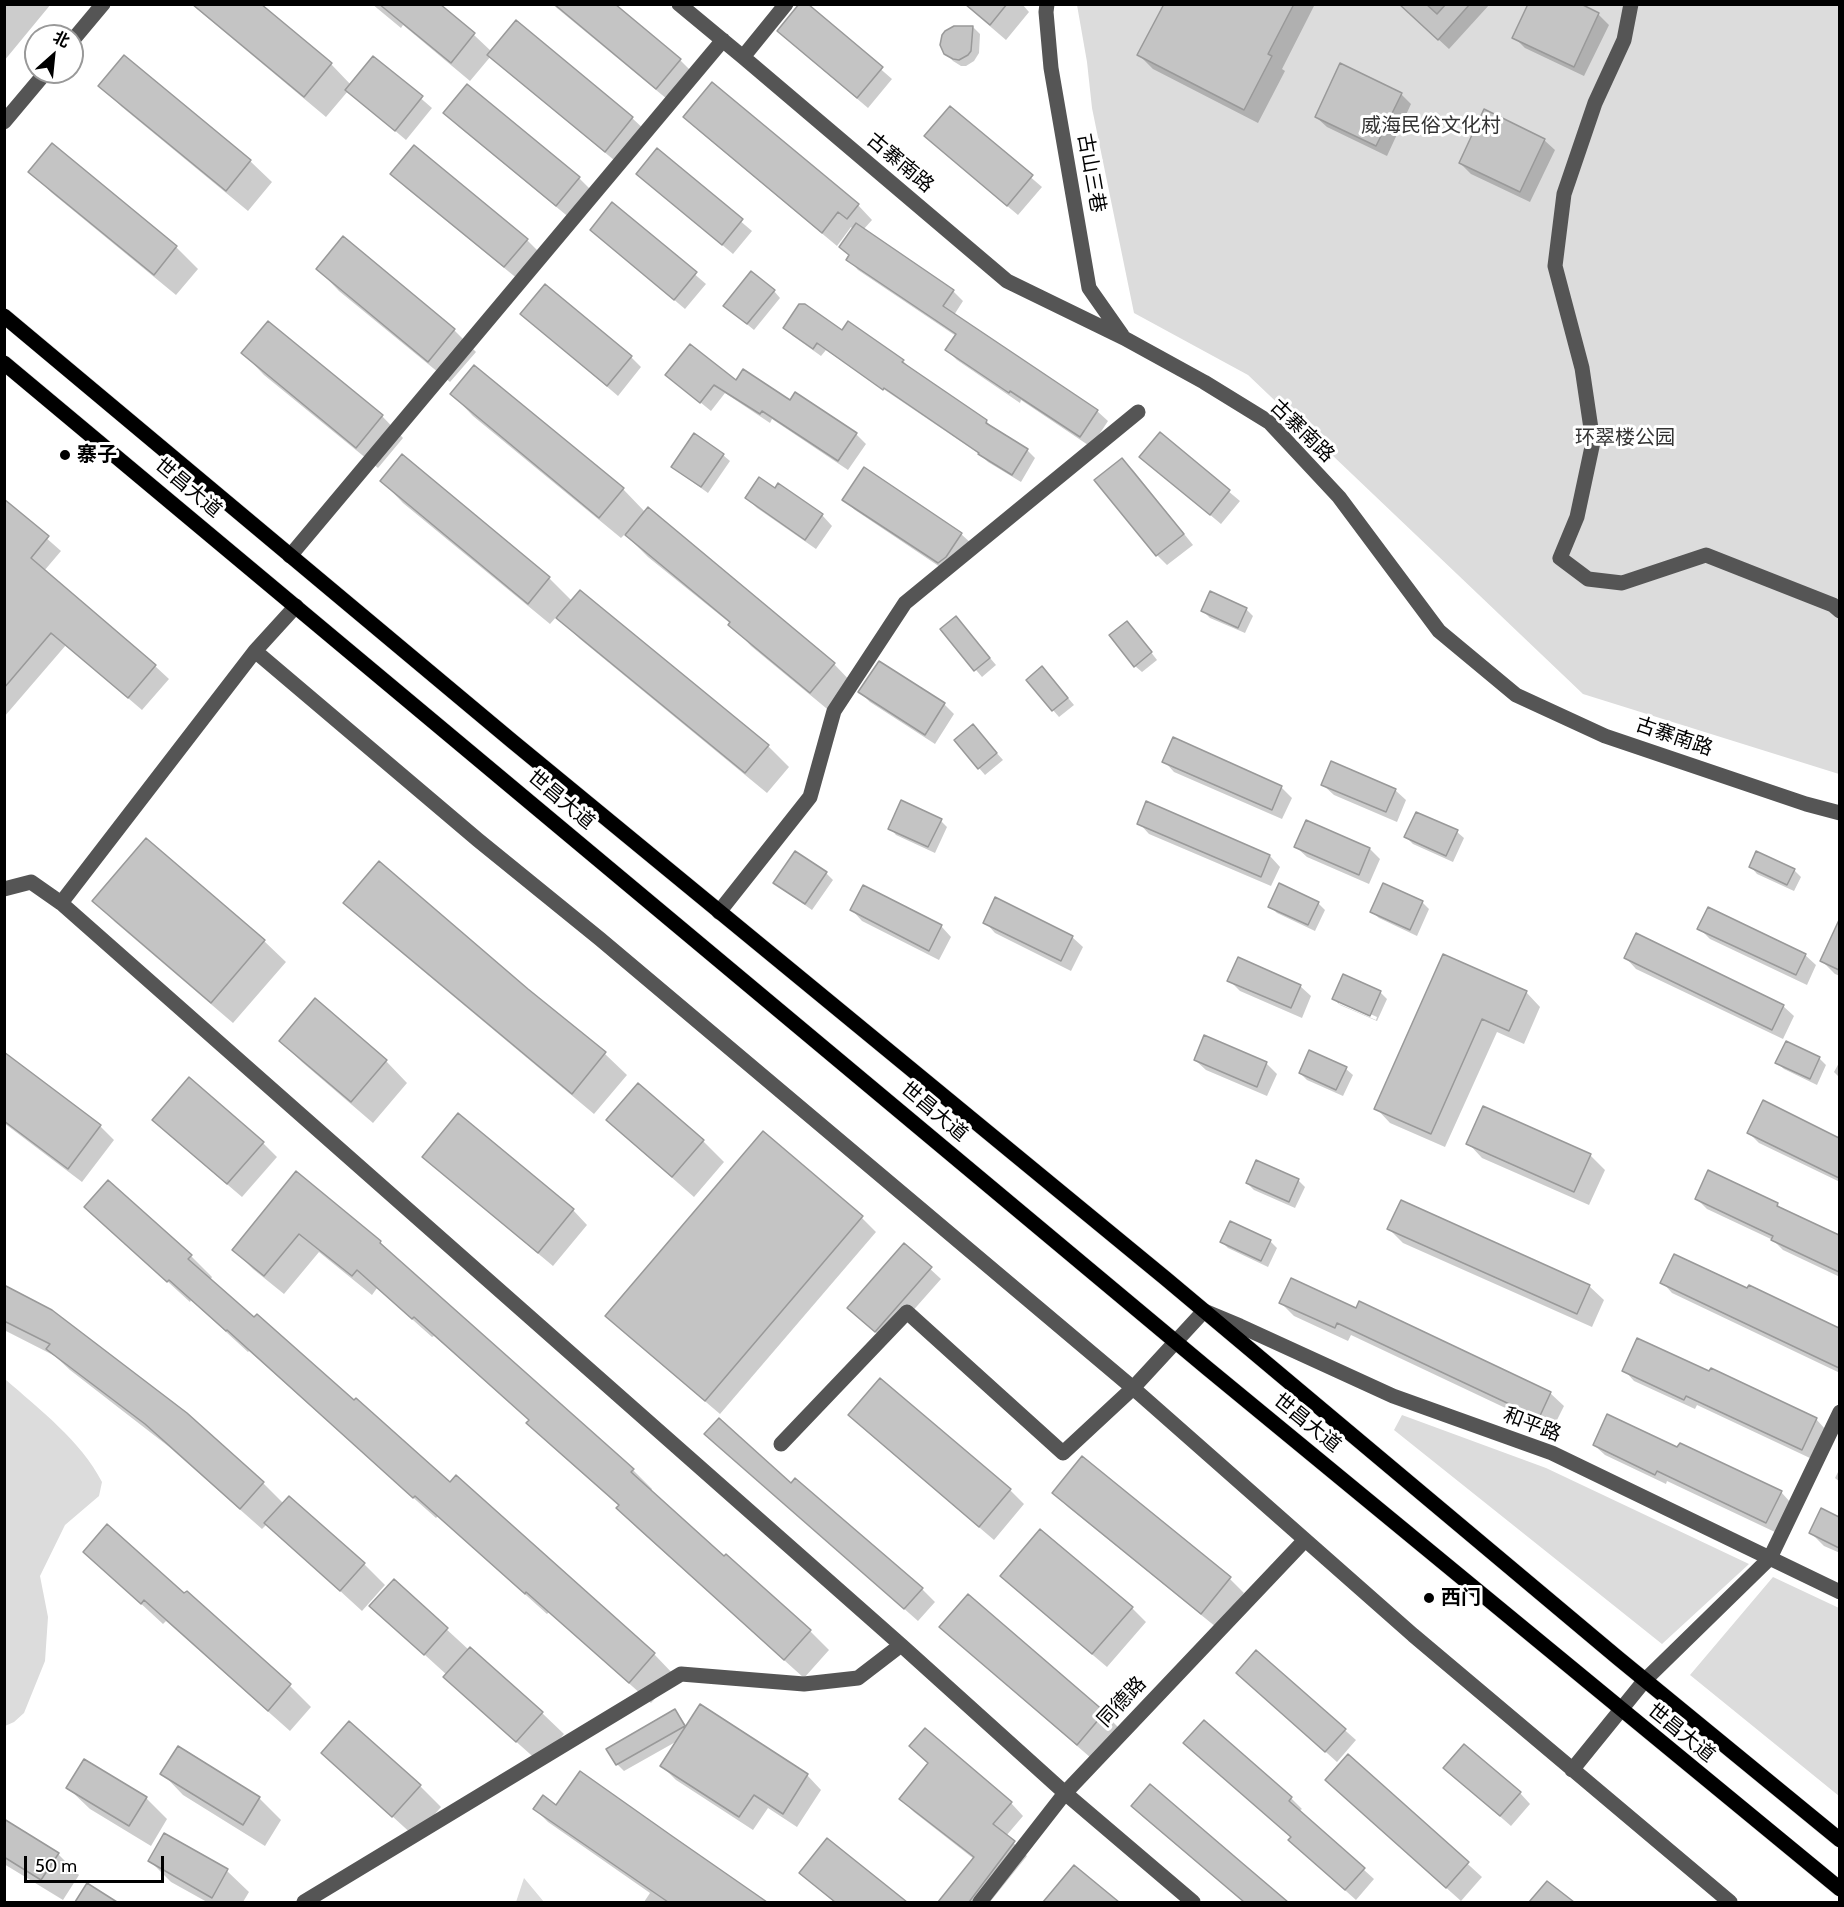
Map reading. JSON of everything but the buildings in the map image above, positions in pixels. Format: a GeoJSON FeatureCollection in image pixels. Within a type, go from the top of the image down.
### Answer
{"type":"FeatureCollection","features":[{"type":"Feature","properties":{"kind":"main road","name":"世昌大道"},"geometry":{"type":"LineString","coordinates":[[4,316],[290,556],[1204,1311],[1839,1840]]}},
{"type":"Feature","properties":{"kind":"main road","name":"世昌大道"},"geometry":{"type":"LineString","coordinates":[[4,363],[1176,1341],[1839,1889]]}},
{"type":"Feature","properties":{"kind":"street"},"geometry":{"type":"LineString","coordinates":[[84,27],[103,4]]}},
{"type":"Feature","properties":{"kind":"street","name":"古寨南路"},"geometry":{"type":"LineString","coordinates":[[679,4],[1007,281],[1124,338],[1204,382],[1269,422],[1340,497],[1440,631],[1516,695],[1605,736],[1839,813]]}},
{"type":"Feature","properties":{"kind":"street"},"geometry":{"type":"LineString","coordinates":[[743,57],[786,4]]}},
{"type":"Feature","properties":{"kind":"street","name":"古山三巷"},"geometry":{"type":"LineString","coordinates":[[1047,4],[1051,68],[1089,288],[1124,338]]}},
{"type":"Feature","properties":{"kind":"street"},"geometry":{"type":"LineString","coordinates":[[1631,4],[1624,40],[1595,103],[1564,194],[1555,266],[1582,368],[1593,442],[1577,517],[1560,558],[1588,579],[1622,583],[1706,555],[1833,605],[1839,611]]}},
{"type":"Feature","properties":{"kind":"street"},"geometry":{"type":"LineString","coordinates":[[290,556],[723,40]]}},
{"type":"Feature","properties":{"kind":"street"},"geometry":{"type":"LineString","coordinates":[[4,122],[36,84]]}},
{"type":"Feature","properties":{"kind":"street"},"geometry":{"type":"LineString","coordinates":[[719,912],[810,797],[834,711],[905,603],[1138,412]]}},
{"type":"Feature","properties":{"kind":"street"},"geometry":{"type":"LineString","coordinates":[[62,903],[255,651],[296,606]]}},
{"type":"Feature","properties":{"kind":"street"},"geometry":{"type":"LineString","coordinates":[[255,651],[1133,1388],[1572,1770],[1730,1902]]}},
{"type":"Feature","properties":{"kind":"street"},"geometry":{"type":"LineString","coordinates":[[4,890],[31,882],[62,903],[1065,1793],[1193,1902]]}},
{"type":"Feature","properties":{"kind":"street"},"geometry":{"type":"LineString","coordinates":[[781,1444],[907,1312],[1063,1454],[1133,1388],[1204,1311]]}},
{"type":"Feature","properties":{"kind":"street","name":"和平路"},"geometry":{"type":"LineString","coordinates":[[1204,1311],[1393,1396],[1552,1454],[1839,1592]]}},
{"type":"Feature","properties":{"kind":"street"},"geometry":{"type":"LineString","coordinates":[[1572,1770],[1645,1680],[1770,1558],[1839,1412]]}},
{"type":"Feature","properties":{"kind":"street","name":"同德路"},"geometry":{"type":"LineString","coordinates":[[980,1902],[1065,1793],[1305,1540]]}},
{"type":"Feature","properties":{"kind":"street"},"geometry":{"type":"LineString","coordinates":[[304,1902],[681,1674],[804,1684],[858,1678],[901,1646]]}},
{"type":"Feature","properties":{"kind":"green space","name":"环翠楼公园"},"geometry":{"type":"Polygon","coordinates":[[[1077,5],[1839,5],[1839,774],[1583,694],[1248,375],[1134,313],[1092,108],[1077,5]]]}},
{"type":"Feature","properties":{"kind":"green space"},"geometry":{"type":"Polygon","coordinates":[[[5,1379],[71,1439],[102,1482],[99,1496],[65,1525],[40,1576],[48,1617],[45,1661],[24,1713],[5,1726],[5,1379]]]}},
{"type":"Feature","properties":{"kind":"green space"},"geometry":{"type":"Polygon","coordinates":[[[1402,1415],[1546,1468],[1749,1564],[1662,1644],[1394,1430],[1402,1415]]]}},
{"type":"Feature","properties":{"kind":"green space"},"geometry":{"type":"Polygon","coordinates":[[[1773,1577],[1839,1608],[1839,1796],[1690,1675],[1773,1577]]]}},
{"type":"Feature","properties":{"kind":"green space"},"geometry":{"type":"Polygon","coordinates":[[[524,1878],[544,1902],[516,1902],[524,1878]]]}},
{"type":"Feature","properties":{"kind":"place","name":"寨子"},"geometry":{"type":"Point","coordinates":[65,455]}},
{"type":"Feature","properties":{"kind":"place","name":"西门"},"geometry":{"type":"Point","coordinates":[1429,1598]}},
{"type":"Feature","properties":{"kind":"park label","name":"威海民俗文化村"},"geometry":{"type":"Point","coordinates":[1431,126]}}]}
